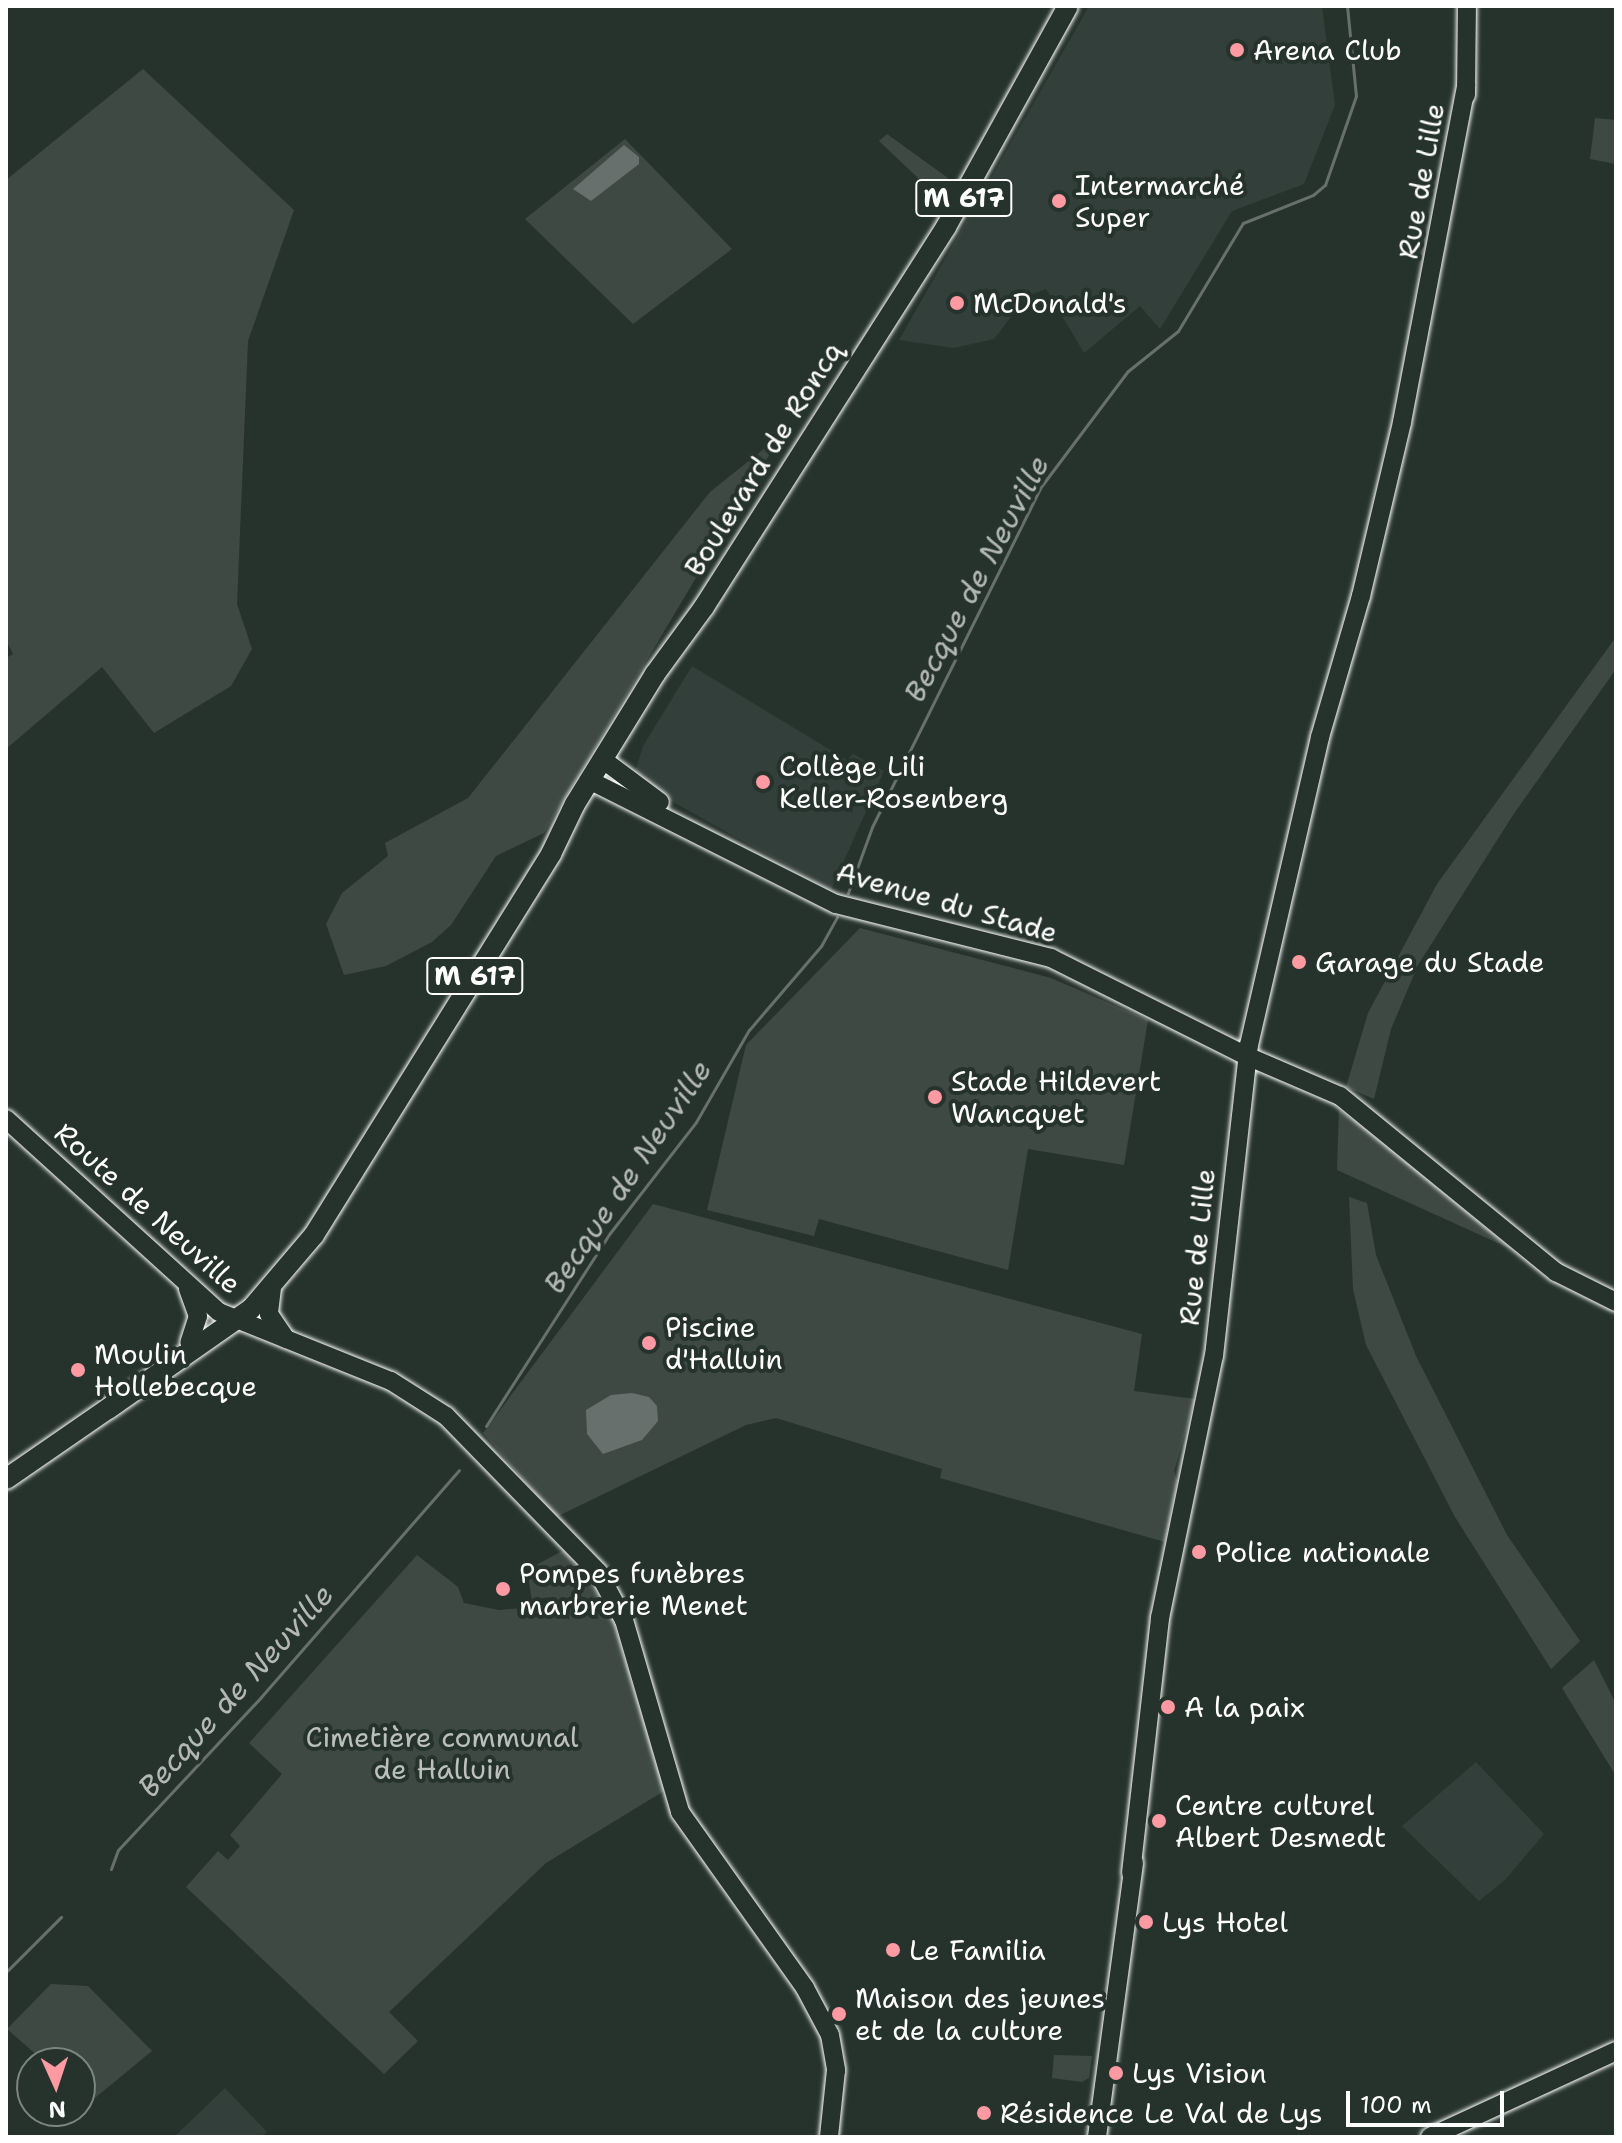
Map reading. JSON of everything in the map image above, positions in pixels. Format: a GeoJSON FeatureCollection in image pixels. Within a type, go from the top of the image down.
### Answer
{"type":"FeatureCollection","features":[{"type":"Feature","properties":{"kind":"main road","name":"Boulevard de Roncq"},"geometry":{"type":"LineString","coordinates":[[231,1319],[272,1288],[328,1211],[870,341],[993,126],[1046,48],[1068,6]]}},
{"type":"Feature","properties":{"kind":"main road","name":"Rue de Lille"},"geometry":{"type":"LineString","coordinates":[[1097,2137],[1157,1638],[1214,1356],[1251,1058],[1320,737],[1361,596],[1431,285],[1466,86],[1467,6]]}},
{"type":"Feature","properties":{"kind":"main road"},"geometry":{"type":"LineString","coordinates":[[606,762],[647,794],[798,879],[824,899]]}},
{"type":"Feature","properties":{"kind":"main road","name":"Avenue du Stade"},"geometry":{"type":"LineString","coordinates":[[594,782],[824,899],[871,915],[1042,955],[1251,1058],[1352,1103],[1548,1266],[1616,1302]]}},
{"type":"Feature","properties":{"kind":"main road","name":"Route de Neuville"},"geometry":{"type":"LineString","coordinates":[[6,1119],[176,1275],[231,1319],[391,1381],[435,1408],[490,1456],[598,1572],[624,1620],[678,1804],[821,2014],[835,2055],[829,2137]]}},
{"type":"Feature","properties":{"kind":"main road","name":"Boulevard de Roncq"},"geometry":{"type":"LineString","coordinates":[[231,1319],[328,1211]]}},
{"type":"Feature","properties":{"kind":"main road"},"geometry":{"type":"LineString","coordinates":[[176,1275],[198,1316],[189,1343]]}},
{"type":"Feature","properties":{"kind":"main road"},"geometry":{"type":"LineString","coordinates":[[272,1288],[271,1321],[292,1343]]}},
{"type":"Feature","properties":{"kind":"main road","name":"M 617"},"geometry":{"type":"LineString","coordinates":[[108,1409],[189,1343],[231,1319]]}},
{"type":"Feature","properties":{"kind":"main road","name":"M 617"},"geometry":{"type":"LineString","coordinates":[[6,1479],[231,1319]]}},
{"type":"Feature","properties":{"kind":"main road","name":"Rue de Lille"},"geometry":{"type":"LineString","coordinates":[[1088,2137],[1120,1959]]}},
{"type":"Feature","properties":{"kind":"main road"},"geometry":{"type":"LineString","coordinates":[[1451,2137],[1616,2040]]}},
{"type":"Feature","properties":{"kind":"main road"},"geometry":{"type":"LineString","coordinates":[[1558,2076],[1616,2051]]}},
{"type":"Feature","properties":{"kind":"main road"},"geometry":{"type":"LineString","coordinates":[[1430,2137],[1505,2104]]}},
{"type":"Feature","properties":{"kind":"shaded area"},"geometry":{"type":"Polygon","coordinates":[[[1089,6],[1322,6],[1335,105],[1304,184],[1232,211],[1160,329],[1140,306],[1084,353],[1046,289],[1027,296],[994,339],[954,348],[899,340],[1089,6]]]}},
{"type":"Feature","properties":{"kind":"shaded area"},"geometry":{"type":"Polygon","coordinates":[[[624,145],[639,157],[639,164],[591,201],[573,189],[624,145]]]}},
{"type":"Feature","properties":{"kind":"shaded area","name":"Collège Lili Keller-Rosenberg"},"geometry":{"type":"Polygon","coordinates":[[[692,666],[847,760],[853,754],[884,771],[831,890],[657,793],[635,772],[643,746],[692,666]]]}},
{"type":"Feature","properties":{"kind":"shaded area"},"geometry":{"type":"Polygon","coordinates":[[[632,1393],[649,1397],[657,1406],[658,1421],[642,1440],[603,1454],[587,1434],[586,1410],[611,1395],[632,1393]]]}},
{"type":"Feature","properties":{"kind":"shaded area"},"geometry":{"type":"Polygon","coordinates":[[[1476,1762],[1544,1834],[1505,1880],[1479,1901],[1402,1826],[1476,1762]]]}},
{"type":"Feature","properties":{"kind":"shaded area"},"geometry":{"type":"Polygon","coordinates":[[[225,2088],[267,2132],[262,2137],[174,2137],[225,2088]]]}},
{"type":"Feature","properties":{"kind":"green space"},"geometry":{"type":"Polygon","coordinates":[[[143,69],[294,210],[248,341],[237,604],[252,649],[231,686],[154,733],[102,667],[6,749],[6,658],[13,654],[6,640],[6,180],[143,69]]]}},
{"type":"Feature","properties":{"kind":"green space"},"geometry":{"type":"Polygon","coordinates":[[[1595,118],[1616,120],[1616,164],[1590,159],[1595,118]]]}},
{"type":"Feature","properties":{"kind":"green space"},"geometry":{"type":"Polygon","coordinates":[[[887,134],[948,178],[937,196],[879,141],[887,134]]]}},
{"type":"Feature","properties":{"kind":"green space"},"geometry":{"type":"Polygon","coordinates":[[[625,139],[732,249],[633,324],[525,219],[625,139]]]}},
{"type":"Feature","properties":{"kind":"green space"},"geometry":{"type":"Polygon","coordinates":[[[781,435],[544,833],[496,856],[451,925],[432,942],[386,966],[344,975],[326,924],[342,893],[388,856],[385,843],[468,798],[710,492],[781,435]]]}},
{"type":"Feature","properties":{"kind":"green space"},"geometry":{"type":"Polygon","coordinates":[[[1616,637],[1616,669],[1513,815],[1418,965],[1391,1029],[1374,1099],[1346,1087],[1368,1013],[1437,884],[1616,637]]]}},
{"type":"Feature","properties":{"kind":"green space","name":"Stade Hildevert Wancquet"},"geometry":{"type":"Polygon","coordinates":[[[860,928],[1051,978],[1148,1020],[1124,1165],[1028,1149],[1008,1270],[819,1219],[814,1236],[707,1210],[746,1045],[860,928]]]}},
{"type":"Feature","properties":{"kind":"green space"},"geometry":{"type":"Polygon","coordinates":[[[1339,1110],[1370,1132],[1511,1249],[1337,1170],[1339,1110]]]}},
{"type":"Feature","properties":{"kind":"green space"},"geometry":{"type":"Polygon","coordinates":[[[1349,1197],[1367,1203],[1376,1255],[1416,1356],[1507,1535],[1580,1641],[1551,1669],[1455,1517],[1366,1345],[1353,1289],[1349,1197]]]}},
{"type":"Feature","properties":{"kind":"green space"},"geometry":{"type":"Polygon","coordinates":[[[653,1204],[1142,1334],[1134,1391],[1195,1399],[1174,1471],[1177,1481],[1165,1542],[940,1478],[942,1469],[776,1418],[746,1425],[556,1517],[483,1433],[653,1204]]]}},
{"type":"Feature","properties":{"kind":"green space","name":"Cimetière communal de Halluin"},"geometry":{"type":"Polygon","coordinates":[[[564,1550],[611,1613],[664,1791],[546,1863],[389,2012],[418,2041],[384,2074],[186,1887],[218,1851],[228,1860],[240,1846],[230,1835],[282,1774],[249,1743],[417,1555],[458,1587],[464,1603],[499,1610],[533,1607],[527,1570],[564,1550]]]}},
{"type":"Feature","properties":{"kind":"green space"},"geometry":{"type":"Polygon","coordinates":[[[1594,1660],[1616,1704],[1616,1776],[1562,1688],[1594,1660]]]}},
{"type":"Feature","properties":{"kind":"green space"},"geometry":{"type":"Polygon","coordinates":[[[51,1984],[88,1986],[152,2051],[96,2097],[96,2047],[28,2047],[7,2029],[51,1984]]]}},
{"type":"Feature","properties":{"kind":"green space"},"geometry":{"type":"Polygon","coordinates":[[[1054,2055],[1092,2056],[1089,2078],[1082,2082],[1052,2078],[1054,2055]]]}},
{"type":"Feature","properties":{"kind":"waterway","name":"Becque de Neuville"},"geometry":{"type":"LineString","coordinates":[[848,893],[872,827],[1040,488],[1128,371],[1178,331],[1243,223],[1313,195],[1325,185],[1356,96],[1347,6]]}},
{"type":"Feature","properties":{"kind":"waterway","name":"Becque de Neuville"},"geometry":{"type":"LineString","coordinates":[[486,1426],[610,1233],[696,1122],[749,1030],[821,946],[837,917]]}},
{"type":"Feature","properties":{"kind":"waterway","name":"Becque de Neuville"},"geometry":{"type":"LineString","coordinates":[[111,1869],[118,1850],[261,1697],[459,1470]]}},
{"type":"Feature","properties":{"kind":"waterway","name":"Becque de Neuville"},"geometry":{"type":"LineString","coordinates":[[6,1972],[61,1917]]}},
{"type":"Feature","properties":{"kind":"place","name":"Arena Club"},"geometry":{"type":"Point","coordinates":[1237,50]}},
{"type":"Feature","properties":{"kind":"place","name":"Intermarché Super"},"geometry":{"type":"Point","coordinates":[1059,201]}},
{"type":"Feature","properties":{"kind":"place","name":"McDonald's"},"geometry":{"type":"Point","coordinates":[957,303]}},
{"type":"Feature","properties":{"kind":"place","name":"Collège Lili Keller-Rosenberg"},"geometry":{"type":"Point","coordinates":[763,782]}},
{"type":"Feature","properties":{"kind":"place","name":"Garage du Stade"},"geometry":{"type":"Point","coordinates":[1299,962]}},
{"type":"Feature","properties":{"kind":"place","name":"Stade Hildevert Wancquet"},"geometry":{"type":"Point","coordinates":[935,1097]}},
{"type":"Feature","properties":{"kind":"place","name":"Piscine d'Halluin"},"geometry":{"type":"Point","coordinates":[649,1343]}},
{"type":"Feature","properties":{"kind":"place","name":"Moulin Hollebecque"},"geometry":{"type":"Point","coordinates":[78,1370]}},
{"type":"Feature","properties":{"kind":"place","name":"Police nationale"},"geometry":{"type":"Point","coordinates":[1199,1552]}},
{"type":"Feature","properties":{"kind":"place","name":"Pompes funèbres marbrerie Menet"},"geometry":{"type":"Point","coordinates":[503,1589]}},
{"type":"Feature","properties":{"kind":"place","name":"A la paix"},"geometry":{"type":"Point","coordinates":[1168,1707]}},
{"type":"Feature","properties":{"kind":"place","name":"Centre culturel Albert Desmedt"},"geometry":{"type":"Point","coordinates":[1159,1821]}},
{"type":"Feature","properties":{"kind":"place","name":"Lys Hotel"},"geometry":{"type":"Point","coordinates":[1146,1922]}},
{"type":"Feature","properties":{"kind":"place","name":"Le Familia"},"geometry":{"type":"Point","coordinates":[893,1950]}},
{"type":"Feature","properties":{"kind":"place","name":"Maison des jeunes et de la culture"},"geometry":{"type":"Point","coordinates":[839,2014]}},
{"type":"Feature","properties":{"kind":"place","name":"Lys Vision"},"geometry":{"type":"Point","coordinates":[1116,2073]}},
{"type":"Feature","properties":{"kind":"place","name":"Résidence Le Val de Lys"},"geometry":{"type":"Point","coordinates":[984,2113]}}]}
